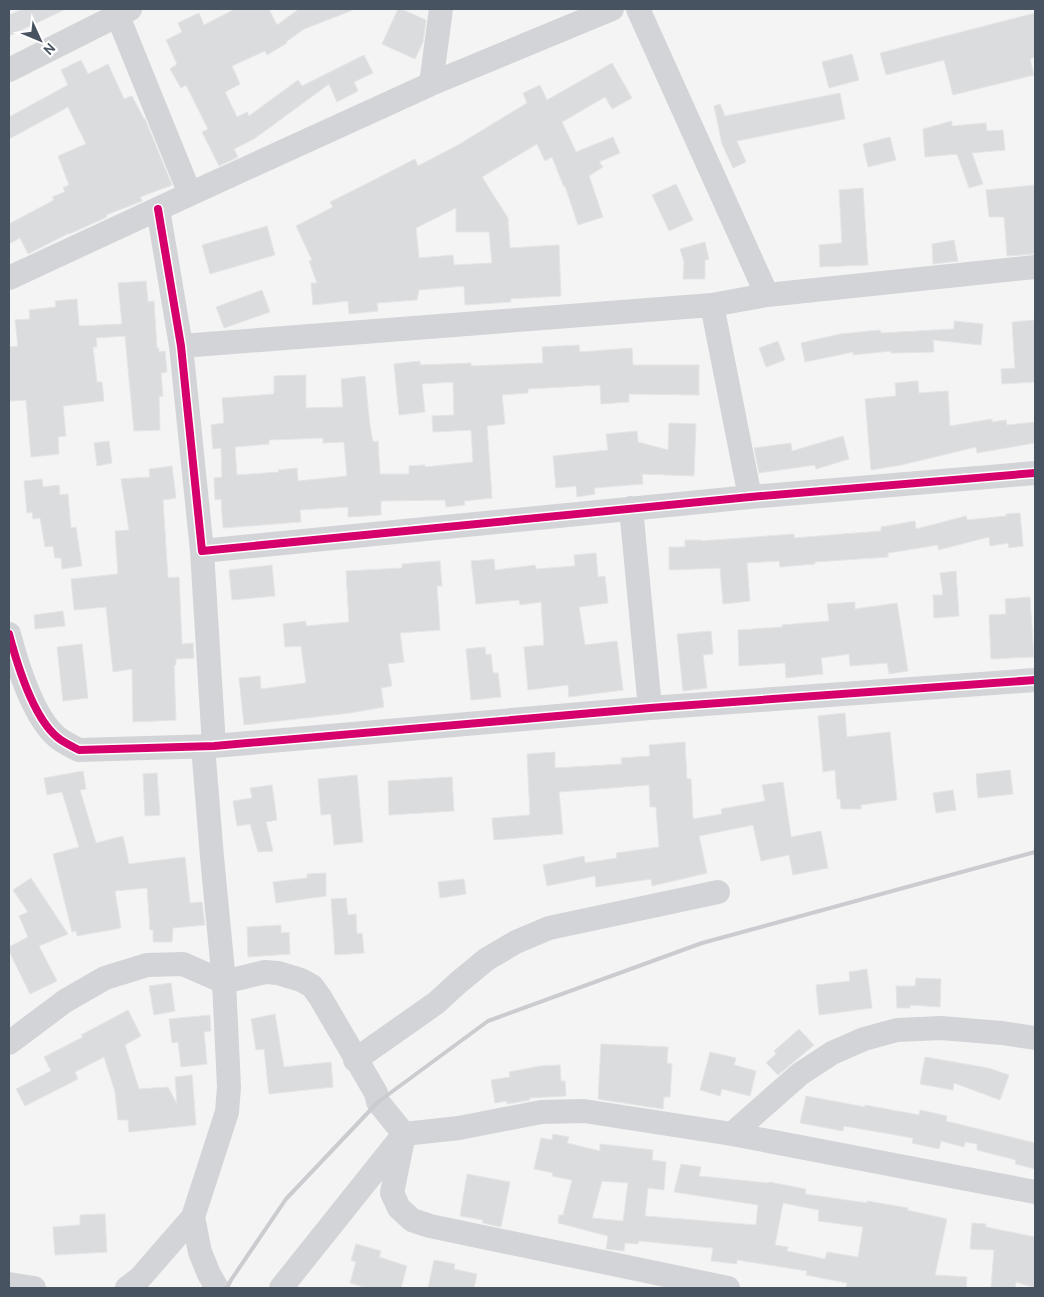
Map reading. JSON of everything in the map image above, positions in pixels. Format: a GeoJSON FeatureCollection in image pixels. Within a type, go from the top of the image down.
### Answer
{"type":"FeatureCollection","features":[{"type":"Feature","properties":{"kind":"street"},"geometry":{"type":"LineString","coordinates":[[431,84],[441,9]]}},
{"type":"Feature","properties":{"kind":"street"},"geometry":{"type":"LineString","coordinates":[[9,278],[431,84],[612,9]]}},
{"type":"Feature","properties":{"kind":"street"},"geometry":{"type":"LineString","coordinates":[[638,9],[767,295]]}},
{"type":"Feature","properties":{"kind":"street"},"geometry":{"type":"LineString","coordinates":[[9,70],[121,11],[190,194]]}},
{"type":"Feature","properties":{"kind":"street"},"geometry":{"type":"LineString","coordinates":[[127,1288],[140,1278],[192,1217],[228,1112],[229,1087],[224,982],[212,857],[202,551],[181,346],[158,209]]}},
{"type":"Feature","properties":{"kind":"street"},"geometry":{"type":"LineString","coordinates":[[181,346],[712,305],[767,295],[1035,267]]}},
{"type":"Feature","properties":{"kind":"street"},"geometry":{"type":"LineString","coordinates":[[712,305],[750,496]]}},
{"type":"Feature","properties":{"kind":"street"},"geometry":{"type":"LineString","coordinates":[[202,551],[750,496],[1035,473]]}},
{"type":"Feature","properties":{"kind":"street"},"geometry":{"type":"LineString","coordinates":[[631,508],[650,708]]}},
{"type":"Feature","properties":{"kind":"street"},"geometry":{"type":"LineString","coordinates":[[9,634],[18,665],[31,698],[45,724],[60,740],[78,750],[209,746],[650,708],[1035,680]]}},
{"type":"Feature","properties":{"kind":"street"},"geometry":{"type":"LineString","coordinates":[[355,1060],[436,1003],[487,959],[516,942],[549,928],[718,892]]}},
{"type":"Feature","properties":{"kind":"street"},"geometry":{"type":"LineString","coordinates":[[9,1043],[65,1001],[105,978],[147,965],[183,964],[224,982],[265,972],[278,973],[301,980],[312,986],[376,1093],[378,1102],[404,1134]]}},
{"type":"Feature","properties":{"kind":"street"},"geometry":{"type":"LineString","coordinates":[[732,1134],[800,1074],[832,1053],[864,1039],[897,1030],[941,1028],[1035,1038]]}},
{"type":"Feature","properties":{"kind":"street"},"geometry":{"type":"LineString","coordinates":[[281,1288],[404,1134],[459,1128],[541,1112],[584,1111],[732,1134],[1035,1192]]}},
{"type":"Feature","properties":{"kind":"street"},"geometry":{"type":"LineString","coordinates":[[404,1134],[392,1193],[399,1208],[412,1220],[440,1228],[725,1288]]}},
{"type":"Feature","properties":{"kind":"street"},"geometry":{"type":"LineString","coordinates":[[192,1217],[200,1252],[217,1288]]}},
{"type":"Feature","properties":{"kind":"street"},"geometry":{"type":"LineString","coordinates":[[9,1284],[34,1288]]}},
{"type":"Feature","properties":{"kind":"building"},"geometry":{"type":"Polygon","coordinates":[[[23,9],[66,9],[9,36],[9,15],[23,9]]]}},
{"type":"Feature","properties":{"kind":"building"},"geometry":{"type":"Polygon","coordinates":[[[235,9],[269,9],[277,25],[299,9],[353,9],[304,29],[287,43],[267,55],[265,51],[232,66],[240,84],[225,92],[237,117],[247,112],[249,116],[298,80],[302,86],[364,55],[373,73],[354,82],[358,91],[337,102],[329,84],[254,139],[234,149],[238,157],[219,166],[202,132],[208,129],[186,85],[181,88],[170,69],[177,64],[166,40],[182,32],[178,23],[199,13],[204,25],[235,9]]]}},
{"type":"Feature","properties":{"kind":"building"},"geometry":{"type":"Polygon","coordinates":[[[398,9],[426,20],[423,42],[415,59],[382,44],[398,9]]]}},
{"type":"Feature","properties":{"kind":"building"},"geometry":{"type":"Polygon","coordinates":[[[1035,13],[1035,57],[1030,59],[1034,75],[953,95],[944,60],[886,75],[880,53],[1035,13]]]}},
{"type":"Feature","properties":{"kind":"building"},"geometry":{"type":"Polygon","coordinates":[[[852,54],[859,80],[829,88],[822,62],[852,54]]]}},
{"type":"Feature","properties":{"kind":"building"},"geometry":{"type":"Polygon","coordinates":[[[81,60],[88,74],[108,64],[124,99],[132,96],[145,119],[172,185],[140,197],[142,201],[106,215],[107,217],[69,233],[28,254],[20,238],[9,244],[9,224],[54,200],[52,197],[65,192],[63,188],[69,185],[58,156],[86,144],[68,107],[9,139],[9,117],[68,85],[61,70],[81,60]]]}},
{"type":"Feature","properties":{"kind":"building"},"geometry":{"type":"Polygon","coordinates":[[[612,63],[632,98],[612,109],[605,97],[562,122],[576,152],[613,137],[620,153],[599,162],[603,167],[589,176],[603,217],[578,225],[565,186],[552,157],[545,161],[537,144],[482,177],[508,218],[510,248],[559,245],[561,296],[510,299],[511,302],[465,305],[464,286],[419,290],[417,300],[377,303],[378,311],[349,314],[348,301],[313,305],[311,283],[317,283],[309,261],[312,260],[296,226],[333,207],[330,202],[415,159],[418,166],[458,145],[527,103],[523,93],[540,85],[547,100],[612,63]],[[456,208],[416,228],[419,258],[453,255],[454,265],[492,263],[489,232],[456,232],[456,208]]]}},
{"type":"Feature","properties":{"kind":"building"},"geometry":{"type":"Polygon","coordinates":[[[840,93],[845,119],[737,141],[746,162],[733,168],[722,144],[714,106],[720,104],[725,116],[840,93]]]}},
{"type":"Feature","properties":{"kind":"building"},"geometry":{"type":"Polygon","coordinates":[[[952,121],[952,126],[986,123],[987,131],[1003,130],[1005,150],[972,153],[983,184],[969,188],[957,154],[925,157],[923,129],[952,121]]]}},
{"type":"Feature","properties":{"kind":"building"},"geometry":{"type":"Polygon","coordinates":[[[890,137],[896,160],[868,167],[863,144],[890,137]]]}},
{"type":"Feature","properties":{"kind":"building"},"geometry":{"type":"Polygon","coordinates":[[[676,184],[693,220],[669,231],[652,195],[676,184]]]}},
{"type":"Feature","properties":{"kind":"building"},"geometry":{"type":"Polygon","coordinates":[[[1035,185],[1035,254],[1007,256],[1004,217],[989,217],[986,190],[1035,185]]]}},
{"type":"Feature","properties":{"kind":"building"},"geometry":{"type":"Polygon","coordinates":[[[863,188],[868,265],[820,267],[819,245],[842,243],[839,190],[863,188]]]}},
{"type":"Feature","properties":{"kind":"building"},"geometry":{"type":"Polygon","coordinates":[[[267,226],[275,255],[210,274],[202,245],[267,226]]]}},
{"type":"Feature","properties":{"kind":"building"},"geometry":{"type":"Polygon","coordinates":[[[954,240],[958,261],[933,264],[932,244],[954,240]]]}},
{"type":"Feature","properties":{"kind":"building"},"geometry":{"type":"Polygon","coordinates":[[[705,242],[709,259],[705,260],[705,279],[683,279],[684,262],[680,249],[705,242]]]}},
{"type":"Feature","properties":{"kind":"building"},"geometry":{"type":"Polygon","coordinates":[[[146,281],[148,302],[154,301],[157,348],[159,348],[159,352],[165,351],[167,372],[161,373],[163,396],[159,397],[160,430],[134,431],[125,336],[96,338],[97,347],[93,347],[97,382],[102,382],[104,401],[63,406],[66,436],[58,437],[59,454],[31,457],[26,400],[9,401],[9,347],[18,346],[15,320],[30,319],[29,310],[56,307],[55,301],[77,299],[79,326],[122,324],[118,283],[146,281]]]}},
{"type":"Feature","properties":{"kind":"building"},"geometry":{"type":"Polygon","coordinates":[[[262,290],[270,312],[224,328],[216,307],[262,290]]]}},
{"type":"Feature","properties":{"kind":"building"},"geometry":{"type":"Polygon","coordinates":[[[1035,320],[1035,382],[1002,384],[1001,369],[1015,368],[1012,322],[1035,320]]]}},
{"type":"Feature","properties":{"kind":"building"},"geometry":{"type":"Polygon","coordinates":[[[954,321],[983,324],[981,345],[933,340],[934,352],[891,353],[891,351],[853,355],[853,352],[805,362],[801,343],[840,334],[880,330],[881,333],[954,329],[954,321]]]}},
{"type":"Feature","properties":{"kind":"building"},"geometry":{"type":"Polygon","coordinates":[[[778,341],[785,360],[766,367],[759,348],[778,341]]]}},
{"type":"Feature","properties":{"kind":"building"},"geometry":{"type":"Polygon","coordinates":[[[579,345],[580,352],[632,348],[633,365],[699,365],[699,395],[629,394],[629,402],[601,404],[600,385],[528,389],[528,393],[502,395],[505,424],[487,426],[492,498],[464,501],[465,505],[446,507],[445,500],[381,501],[381,515],[348,517],[348,507],[300,510],[301,522],[223,528],[221,499],[215,500],[214,478],[222,477],[221,448],[213,449],[211,425],[224,423],[222,398],[274,394],[274,376],[306,375],[306,408],[343,407],[341,379],[365,376],[373,442],[378,441],[380,474],[409,474],[409,466],[425,465],[425,467],[473,462],[471,430],[433,432],[432,416],[454,415],[453,382],[422,384],[425,412],[399,415],[394,364],[420,361],[420,365],[471,363],[471,366],[543,363],[542,347],[579,345]],[[323,438],[269,440],[269,444],[235,447],[237,475],[279,472],[278,470],[297,468],[298,481],[347,476],[344,442],[323,443],[323,438]]]}},
{"type":"Feature","properties":{"kind":"building"},"geometry":{"type":"Polygon","coordinates":[[[918,381],[919,393],[948,391],[950,426],[992,419],[992,422],[1006,420],[1007,425],[1035,422],[1035,443],[977,453],[976,447],[901,465],[871,470],[865,399],[896,396],[895,383],[918,381]]]}},
{"type":"Feature","properties":{"kind":"building"},"geometry":{"type":"Polygon","coordinates":[[[669,423],[696,424],[694,476],[642,474],[643,484],[594,488],[595,494],[577,497],[576,486],[556,488],[553,456],[608,450],[606,434],[637,431],[638,442],[668,450],[669,423]]]}},
{"type":"Feature","properties":{"kind":"building"},"geometry":{"type":"Polygon","coordinates":[[[843,436],[849,459],[816,469],[815,465],[759,473],[754,448],[791,443],[792,451],[843,436]]]}},
{"type":"Feature","properties":{"kind":"building"},"geometry":{"type":"Polygon","coordinates":[[[109,441],[112,463],[97,466],[94,443],[109,441]]]}},
{"type":"Feature","properties":{"kind":"building"},"geometry":{"type":"Polygon","coordinates":[[[172,466],[176,498],[163,500],[168,578],[179,577],[182,644],[193,643],[194,658],[176,659],[176,665],[174,665],[176,720],[133,722],[132,669],[113,672],[106,607],[74,610],[71,579],[118,574],[115,531],[129,530],[121,479],[150,477],[149,469],[172,466]]]}},
{"type":"Feature","properties":{"kind":"building"},"geometry":{"type":"Polygon","coordinates":[[[42,479],[43,487],[59,485],[60,495],[68,494],[71,528],[76,527],[82,566],[62,569],[61,558],[55,558],[53,546],[45,547],[40,518],[33,519],[32,512],[27,513],[24,481],[42,479]]]}},
{"type":"Feature","properties":{"kind":"building"},"geometry":{"type":"Polygon","coordinates":[[[1020,513],[1023,546],[1009,548],[1008,543],[990,546],[989,537],[938,550],[938,545],[888,553],[888,557],[815,562],[815,564],[780,567],[779,561],[747,563],[750,601],[723,604],[720,568],[669,570],[669,547],[685,547],[685,540],[701,541],[794,534],[794,538],[881,531],[881,527],[915,521],[916,529],[966,516],[967,520],[1020,513]]]}},
{"type":"Feature","properties":{"kind":"building"},"geometry":{"type":"Polygon","coordinates":[[[596,553],[598,577],[605,576],[608,603],[579,607],[585,645],[617,641],[623,690],[569,697],[568,685],[528,690],[524,647],[544,645],[541,602],[520,605],[519,600],[476,604],[471,561],[494,559],[495,570],[535,565],[536,569],[575,566],[574,555],[596,553]]]}},
{"type":"Feature","properties":{"kind":"building"},"geometry":{"type":"Polygon","coordinates":[[[440,561],[442,586],[437,586],[440,630],[400,633],[404,662],[388,664],[392,686],[381,688],[384,707],[350,713],[244,725],[239,678],[260,676],[261,689],[306,683],[301,646],[285,647],[283,624],[306,621],[306,626],[349,622],[346,571],[402,568],[402,564],[440,561]]]}},
{"type":"Feature","properties":{"kind":"building"},"geometry":{"type":"Polygon","coordinates":[[[272,565],[275,596],[232,600],[229,570],[272,565]]]}},
{"type":"Feature","properties":{"kind":"building"},"geometry":{"type":"Polygon","coordinates":[[[956,571],[959,616],[934,618],[933,595],[943,595],[940,573],[956,571]]]}},
{"type":"Feature","properties":{"kind":"building"},"geometry":{"type":"Polygon","coordinates":[[[1030,597],[1034,657],[991,659],[989,615],[1006,614],[1005,599],[1030,597]]]}},
{"type":"Feature","properties":{"kind":"building"},"geometry":{"type":"Polygon","coordinates":[[[855,602],[855,609],[897,603],[908,671],[889,674],[887,663],[850,666],[849,654],[821,658],[823,674],[786,678],[785,663],[739,666],[738,630],[829,621],[827,604],[855,602]]]}},
{"type":"Feature","properties":{"kind":"building"},"geometry":{"type":"Polygon","coordinates":[[[63,611],[65,626],[35,629],[34,615],[63,611]]]}},
{"type":"Feature","properties":{"kind":"building"},"geometry":{"type":"Polygon","coordinates":[[[711,631],[713,654],[703,655],[707,688],[683,691],[677,634],[711,631]]]}},
{"type":"Feature","properties":{"kind":"building"},"geometry":{"type":"Polygon","coordinates":[[[82,644],[88,698],[63,701],[57,647],[82,644]]]}},
{"type":"Feature","properties":{"kind":"building"},"geometry":{"type":"Polygon","coordinates":[[[485,647],[486,655],[491,654],[493,673],[498,673],[501,697],[471,700],[466,649],[485,647]]]}},
{"type":"Feature","properties":{"kind":"building"},"geometry":{"type":"Polygon","coordinates":[[[845,713],[847,737],[890,732],[897,800],[861,805],[861,809],[841,809],[840,799],[837,799],[835,770],[823,772],[818,716],[845,713]]]}},
{"type":"Feature","properties":{"kind":"building"},"geometry":{"type":"Polygon","coordinates":[[[685,742],[687,779],[691,779],[693,819],[722,814],[721,809],[765,801],[762,785],[783,782],[791,837],[821,831],[828,868],[793,875],[789,855],[761,861],[753,825],[699,836],[707,873],[652,886],[651,879],[596,887],[595,876],[547,886],[543,865],[584,856],[585,863],[617,858],[616,853],[659,847],[656,807],[650,807],[649,785],[559,792],[563,834],[494,840],[492,818],[530,815],[527,754],[555,752],[555,768],[622,764],[621,758],[650,756],[649,745],[685,742]]]}},
{"type":"Feature","properties":{"kind":"building"},"geometry":{"type":"Polygon","coordinates":[[[1010,770],[1013,794],[978,798],[976,774],[1010,770]]]}},
{"type":"Feature","properties":{"kind":"building"},"geometry":{"type":"Polygon","coordinates":[[[83,771],[86,789],[80,790],[96,843],[123,836],[129,864],[185,857],[190,903],[202,902],[205,925],[173,928],[172,942],[153,942],[153,930],[150,930],[147,888],[115,891],[121,928],[77,936],[76,931],[72,932],[53,854],[79,847],[62,792],[47,795],[44,778],[83,771]]]}},
{"type":"Feature","properties":{"kind":"building"},"geometry":{"type":"Polygon","coordinates":[[[157,773],[160,815],[145,816],[143,774],[157,773]]]}},
{"type":"Feature","properties":{"kind":"building"},"geometry":{"type":"Polygon","coordinates":[[[357,775],[363,842],[334,845],[331,814],[321,815],[318,779],[357,775]]]}},
{"type":"Feature","properties":{"kind":"building"},"geometry":{"type":"Polygon","coordinates":[[[452,777],[454,811],[389,815],[388,781],[452,777]]]}},
{"type":"Feature","properties":{"kind":"building"},"geometry":{"type":"Polygon","coordinates":[[[272,785],[277,820],[266,822],[273,851],[258,852],[250,824],[237,826],[233,801],[252,798],[250,788],[272,785]]]}},
{"type":"Feature","properties":{"kind":"building"},"geometry":{"type":"Polygon","coordinates":[[[953,790],[956,810],[936,813],[933,793],[953,790]]]}},
{"type":"Feature","properties":{"kind":"building"},"geometry":{"type":"Polygon","coordinates":[[[326,873],[326,896],[276,903],[273,882],[307,878],[307,874],[326,873]]]}},
{"type":"Feature","properties":{"kind":"building"},"geometry":{"type":"Polygon","coordinates":[[[31,878],[68,934],[39,946],[57,981],[30,994],[9,951],[9,947],[28,937],[19,916],[28,912],[13,890],[31,878]]]}},
{"type":"Feature","properties":{"kind":"building"},"geometry":{"type":"Polygon","coordinates":[[[464,879],[466,894],[440,898],[438,882],[464,879]]]}},
{"type":"Feature","properties":{"kind":"building"},"geometry":{"type":"Polygon","coordinates":[[[346,898],[348,915],[356,914],[357,934],[362,933],[364,953],[335,955],[331,899],[346,898]]]}},
{"type":"Feature","properties":{"kind":"building"},"geometry":{"type":"Polygon","coordinates":[[[281,925],[281,933],[289,932],[290,954],[248,957],[247,927],[281,925]]]}},
{"type":"Feature","properties":{"kind":"building"},"geometry":{"type":"Polygon","coordinates":[[[867,969],[872,1008],[819,1015],[816,985],[850,981],[849,972],[867,969]]]}},
{"type":"Feature","properties":{"kind":"building"},"geometry":{"type":"Polygon","coordinates":[[[916,978],[941,979],[940,1007],[910,1005],[910,1008],[897,1008],[896,986],[915,986],[916,978]]]}},
{"type":"Feature","properties":{"kind":"building"},"geometry":{"type":"Polygon","coordinates":[[[171,983],[175,1011],[154,1015],[149,986],[171,983]]]}},
{"type":"Feature","properties":{"kind":"building"},"geometry":{"type":"Polygon","coordinates":[[[128,1010],[141,1036],[125,1045],[139,1089],[168,1087],[177,1104],[175,1077],[192,1075],[196,1125],[129,1132],[128,1120],[118,1120],[115,1092],[104,1057],[75,1072],[78,1079],[25,1106],[16,1089],[51,1071],[44,1057],[83,1037],[81,1035],[128,1010]]]}},
{"type":"Feature","properties":{"kind":"building"},"geometry":{"type":"Polygon","coordinates":[[[275,1014],[284,1067],[331,1062],[333,1087],[269,1094],[264,1049],[256,1050],[251,1019],[275,1014]]]}},
{"type":"Feature","properties":{"kind":"building"},"geometry":{"type":"Polygon","coordinates":[[[210,1015],[211,1031],[204,1032],[207,1064],[181,1067],[178,1042],[172,1043],[169,1019],[210,1015]]]}},
{"type":"Feature","properties":{"kind":"building"},"geometry":{"type":"Polygon","coordinates":[[[799,1029],[814,1045],[778,1075],[766,1063],[776,1054],[774,1051],[799,1029]]]}},
{"type":"Feature","properties":{"kind":"building"},"geometry":{"type":"Polygon","coordinates":[[[601,1044],[668,1047],[667,1063],[672,1064],[670,1097],[664,1097],[663,1109],[598,1099],[601,1044]]]}},
{"type":"Feature","properties":{"kind":"building"},"geometry":{"type":"Polygon","coordinates":[[[710,1052],[736,1058],[734,1065],[756,1071],[750,1096],[722,1089],[720,1096],[700,1090],[710,1052]]]}},
{"type":"Feature","properties":{"kind":"building"},"geometry":{"type":"Polygon","coordinates":[[[925,1057],[988,1068],[1009,1075],[1000,1100],[954,1083],[953,1090],[920,1084],[925,1057]]]}},
{"type":"Feature","properties":{"kind":"building"},"geometry":{"type":"Polygon","coordinates":[[[560,1065],[561,1081],[565,1081],[566,1096],[529,1098],[530,1100],[507,1104],[507,1101],[495,1103],[491,1080],[510,1077],[509,1072],[540,1066],[560,1065]]]}},
{"type":"Feature","properties":{"kind":"building"},"geometry":{"type":"Polygon","coordinates":[[[806,1096],[919,1115],[920,1110],[947,1116],[946,1121],[1035,1143],[1035,1169],[1015,1164],[1016,1160],[977,1150],[977,1144],[965,1142],[964,1147],[941,1141],[939,1149],[912,1143],[913,1138],[844,1126],[843,1131],[800,1123],[806,1096]]]}},
{"type":"Feature","properties":{"kind":"building"},"geometry":{"type":"Polygon","coordinates":[[[553,1134],[569,1137],[567,1143],[600,1151],[600,1144],[653,1150],[652,1160],[666,1162],[664,1190],[648,1188],[645,1216],[756,1225],[758,1205],[674,1192],[681,1164],[701,1167],[699,1176],[769,1182],[806,1189],[805,1194],[908,1208],[907,1210],[947,1219],[935,1275],[967,1277],[966,1288],[846,1288],[847,1283],[806,1275],[807,1271],[737,1260],[737,1264],[711,1261],[713,1248],[639,1241],[638,1244],[625,1243],[624,1251],[606,1249],[608,1236],[558,1223],[559,1215],[563,1215],[572,1180],[552,1176],[553,1173],[534,1169],[541,1138],[552,1140],[553,1134]],[[602,1181],[592,1218],[623,1221],[628,1183],[602,1181]],[[783,1203],[775,1245],[788,1247],[787,1251],[825,1259],[827,1252],[858,1257],[863,1227],[818,1221],[819,1210],[783,1203]]]}},
{"type":"Feature","properties":{"kind":"building"},"geometry":{"type":"Polygon","coordinates":[[[467,1174],[510,1182],[501,1227],[483,1223],[483,1220],[460,1216],[467,1174]]]}},
{"type":"Feature","properties":{"kind":"building"},"geometry":{"type":"Polygon","coordinates":[[[105,1214],[107,1252],[55,1255],[53,1227],[80,1225],[80,1215],[105,1214]]]}},
{"type":"Feature","properties":{"kind":"building"},"geometry":{"type":"Polygon","coordinates":[[[972,1223],[986,1224],[986,1227],[1035,1237],[1035,1288],[1016,1282],[1015,1288],[991,1287],[994,1250],[970,1249],[972,1223]]]}},
{"type":"Feature","properties":{"kind":"building"},"geometry":{"type":"Polygon","coordinates":[[[356,1244],[381,1251],[379,1257],[407,1266],[401,1288],[367,1288],[350,1283],[356,1262],[351,1260],[356,1244]]]}},
{"type":"Feature","properties":{"kind":"building"},"geometry":{"type":"Polygon","coordinates":[[[434,1260],[455,1264],[454,1269],[477,1274],[474,1288],[428,1288],[434,1260]]]}},
{"type":"Feature","properties":{"kind":"railway"},"geometry":{"type":"LineString","coordinates":[[227,1288],[286,1199],[378,1102],[488,1021],[702,943],[1035,852]]}},
{"type":"Feature","properties":{"kind":"cycle path"},"geometry":{"type":"LineString","coordinates":[[158,209],[181,346],[202,551],[750,497],[1035,473]]}},
{"type":"Feature","properties":{"kind":"cycle path"},"geometry":{"type":"LineString","coordinates":[[9,634],[28,692],[43,720],[51,732],[79,750],[214,746],[650,708],[1035,680]]}}]}
